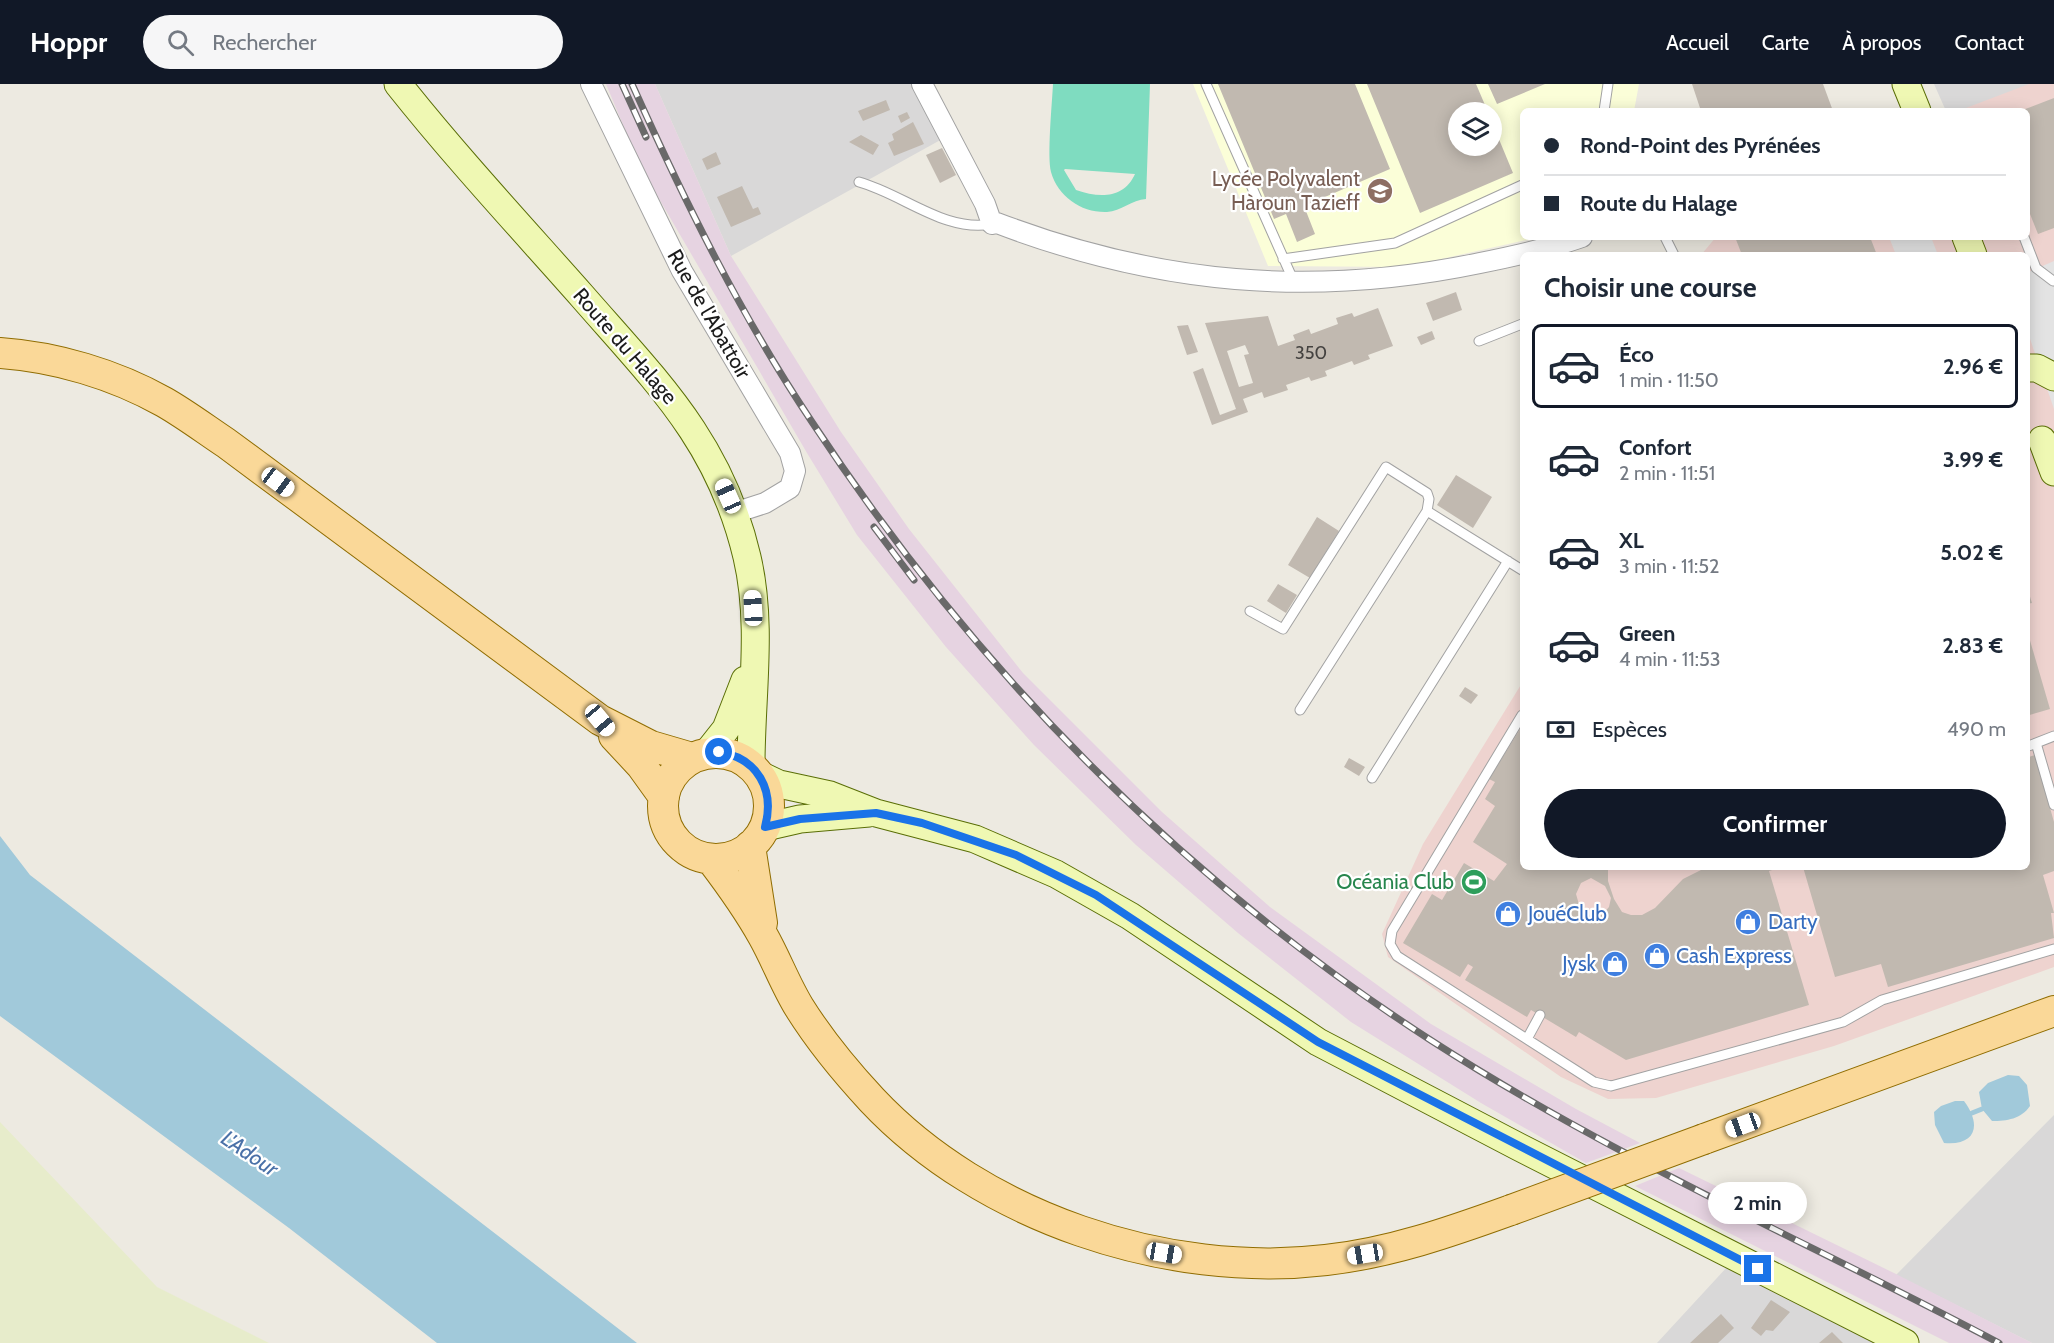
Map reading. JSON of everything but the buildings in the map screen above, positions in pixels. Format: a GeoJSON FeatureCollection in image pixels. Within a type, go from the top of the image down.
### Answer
{"type":"FeatureCollection","features":[{"type":"Feature","properties":{"kind":"main road","name":"Route du Halage"},"geometry":{"type":"LineString","coordinates":[[398,84],[679,409],[702,442],[734,513],[747,558],[752,592],[755,770]]}},
{"type":"Feature","properties":{"kind":"main road"},"geometry":{"type":"LineString","coordinates":[[0,353],[66,363],[115,379],[164,402],[226,442],[600,720],[651,746],[699,755],[730,754],[779,784],[830,795],[876,813],[975,839],[1016,855],[1076,884],[1130,916],[1318,1042],[1905,1343]]}},
{"type":"Feature","properties":{"kind":"main road"},"geometry":{"type":"LineString","coordinates":[[2030,368],[2037,368],[2054,376]]}},
{"type":"Feature","properties":{"kind":"main road"},"geometry":{"type":"LineString","coordinates":[[2041,438],[2054,472]]}},
{"type":"Feature","properties":{"kind":"main road","name":"Route du Halage"},"geometry":{"type":"LineString","coordinates":[[699,755],[726,729],[754,657]]}},
{"type":"Feature","properties":{"kind":"main road"},"geometry":{"type":"LineString","coordinates":[[600,720],[642,765],[663,797]]}},
{"type":"Feature","properties":{"kind":"main road"},"geometry":{"type":"LineString","coordinates":[[699,755],[678,768],[669,781],[663,797],[663,811],[674,838],[697,856],[711,859],[739,854],[758,837],[800,819],[876,813]]}},
{"type":"Feature","properties":{"kind":"main road"},"geometry":{"type":"LineString","coordinates":[[755,770],[769,800],[758,837],[764,937]]}},
{"type":"Feature","properties":{"kind":"main road"},"geometry":{"type":"LineString","coordinates":[[711,859],[738,894],[764,937],[800,1008],[873,1100],[918,1141],[963,1174],[1021,1205],[1083,1233],[1146,1250],[1199,1260],[1261,1264],[1325,1261],[1385,1251],[1511,1210],[2054,1011]]}},
{"type":"Feature","properties":{"kind":"street","name":"Rue de l'Abattoir"},"geometry":{"type":"LineString","coordinates":[[591,84],[681,271],[790,453],[795,471],[790,488],[765,503],[734,513]]}},
{"type":"Feature","properties":{"kind":"street"},"geometry":{"type":"LineString","coordinates":[[921,84],[985,204],[993,224],[1026,234],[1149,269],[1239,281],[1333,283],[1436,272],[1520,255]]}},
{"type":"Feature","properties":{"kind":"street"},"geometry":{"type":"LineString","coordinates":[[1534,252],[1574,240]]}},
{"type":"Feature","properties":{"kind":"lane"},"geometry":{"type":"LineString","coordinates":[[1206,84],[1294,282]]}},
{"type":"Feature","properties":{"kind":"lane"},"geometry":{"type":"LineString","coordinates":[[1604,108],[1608,84]]}},
{"type":"Feature","properties":{"kind":"lane"},"geometry":{"type":"LineString","coordinates":[[859,182],[877,187],[959,225],[993,224]]}},
{"type":"Feature","properties":{"kind":"lane"},"geometry":{"type":"LineString","coordinates":[[1283,259],[1395,243],[1520,187]]}},
{"type":"Feature","properties":{"kind":"lane"},"geometry":{"type":"LineString","coordinates":[[2026,240],[2036,268],[2054,281]]}},
{"type":"Feature","properties":{"kind":"lane"},"geometry":{"type":"LineString","coordinates":[[1479,341],[1520,325]]}},
{"type":"Feature","properties":{"kind":"lane"},"geometry":{"type":"LineString","coordinates":[[1250,611],[1283,629],[1386,467],[1427,493],[1430,499],[1427,511],[1300,710]]}},
{"type":"Feature","properties":{"kind":"lane"},"geometry":{"type":"LineString","coordinates":[[1427,511],[1520,569]]}},
{"type":"Feature","properties":{"kind":"lane"},"geometry":{"type":"LineString","coordinates":[[1372,778],[1508,561]]}},
{"type":"Feature","properties":{"kind":"lane"},"geometry":{"type":"LineString","coordinates":[[1520,718],[1392,931],[1390,945],[1397,956],[1594,1083],[1611,1086],[1843,1022],[1882,1000],[2054,949]]}},
{"type":"Feature","properties":{"kind":"lane"},"geometry":{"type":"LineString","coordinates":[[2030,746],[2054,736]]}},
{"type":"Feature","properties":{"kind":"lane"},"geometry":{"type":"LineString","coordinates":[[2036,744],[2054,805]]}},
{"type":"Feature","properties":{"kind":"lane"},"geometry":{"type":"LineString","coordinates":[[1527,1039],[1540,1015]]}},
{"type":"Feature","properties":{"kind":"shaded area"},"geometry":{"type":"Polygon","coordinates":[[[606,84],[655,84],[731,256],[841,432],[909,529],[1023,673],[1162,812],[1270,907],[1431,1024],[1576,1109],[1640,1143],[1586,1163],[1481,1103],[1351,1022],[1238,933],[1136,845],[1034,745],[946,647],[857,535],[640,166],[606,84]]]}},
{"type":"Feature","properties":{"kind":"shaded area"},"geometry":{"type":"Polygon","coordinates":[[[655,84],[934,84],[944,138],[731,256],[655,84]]]}},
{"type":"Feature","properties":{"kind":"shaded area","name":"Lycée Polyvalent Hàroun Tazieff"},"geometry":{"type":"Polygon","coordinates":[[[1193,84],[1639,84],[1635,108],[1520,108],[1520,240],[1526,240],[1405,267],[1268,266],[1193,84]]]}},
{"type":"Feature","properties":{"kind":"shaded area"},"geometry":{"type":"Polygon","coordinates":[[[1934,84],[2042,84],[1967,108],[1945,108],[1934,84]]]}},
{"type":"Feature","properties":{"kind":"shaded area"},"geometry":{"type":"Polygon","coordinates":[[[2029,84],[2054,84],[2054,967],[1834,1046],[1656,1098],[1608,1099],[1561,1077],[1388,957],[1382,934],[1423,844],[1520,686],[1520,870],[2030,870],[2030,252],[1704,252],[1714,240],[2030,240],[2030,108],[1966,108],[2029,84]]]}},
{"type":"Feature","properties":{"kind":"shaded area"},"geometry":{"type":"Polygon","coordinates":[[[1890,240],[1932,240],[1937,252],[1895,252],[1890,240]]]}},
{"type":"Feature","properties":{"kind":"shaded area"},"geometry":{"type":"Polygon","coordinates":[[[2054,261],[2054,409],[2030,339],[2030,271],[2054,261]]]}},
{"type":"Feature","properties":{"kind":"shaded area"},"geometry":{"type":"Polygon","coordinates":[[[2054,1115],[2054,1343],[2032,1343],[1896,1275],[2054,1115]]]}},
{"type":"Feature","properties":{"kind":"shaded area"},"geometry":{"type":"Polygon","coordinates":[[[0,1122],[157,1287],[269,1343],[0,1343],[0,1122]]]}},
{"type":"Feature","properties":{"kind":"shaded area"},"geometry":{"type":"Polygon","coordinates":[[[1679,1168],[2032,1343],[1949,1343],[1635,1186],[1679,1168]]]}},
{"type":"Feature","properties":{"kind":"shaded area"},"geometry":{"type":"Polygon","coordinates":[[[1728,1266],[1880,1343],[1657,1343],[1728,1266]]]}},
{"type":"Feature","properties":{"kind":"green space"},"geometry":{"type":"Polygon","coordinates":[[[1053,84],[1150,84],[1146,199],[1117,210],[1098,212],[1072,202],[1059,189],[1054,181],[1050,164],[1053,84]],[[1065,169],[1076,190],[1102,195],[1118,192],[1130,182],[1135,174],[1065,169]]]}},
{"type":"Feature","properties":{"kind":"water","name":"L'Adour"},"geometry":{"type":"Polygon","coordinates":[[[0,836],[30,875],[637,1343],[437,1343],[289,1228],[0,1016],[0,836]]]}},
{"type":"Feature","properties":{"kind":"water"},"geometry":{"type":"Polygon","coordinates":[[[2008,1075],[2019,1076],[2027,1085],[2030,1106],[2022,1114],[2013,1118],[1992,1121],[1982,1109],[1979,1092],[1988,1083],[2008,1075]]]}},
{"type":"Feature","properties":{"kind":"water"},"geometry":{"type":"Polygon","coordinates":[[[1955,1101],[1964,1101],[1970,1110],[1973,1118],[1973,1132],[1963,1141],[1944,1143],[1935,1125],[1934,1112],[1941,1106],[1955,1101]]]}},
{"type":"Feature","properties":{"kind":"waterway"},"geometry":{"type":"LineString","coordinates":[[1972,1113],[1982,1109]]}},
{"type":"Feature","properties":{"kind":"railway"},"geometry":{"type":"LineString","coordinates":[[622,84],[646,137]]}},
{"type":"Feature","properties":{"kind":"railway"},"geometry":{"type":"LineString","coordinates":[[632,84],[693,214],[761,341],[812,422],[875,513],[943,601],[1014,685],[1089,764],[1169,840],[1252,911],[1340,978],[1432,1041],[1500,1083],[1712,1198],[1999,1343]]}},
{"type":"Feature","properties":{"kind":"railway"},"geometry":{"type":"LineString","coordinates":[[874,527],[914,580]]}},
{"type":"Feature","properties":{"kind":"place","name":"Lycée Polyvalent Hàroun Tazieff"},"geometry":{"type":"Point","coordinates":[1380,191]}},
{"type":"Feature","properties":{"kind":"place","name":"Océania Club"},"geometry":{"type":"Point","coordinates":[1474,882]}},
{"type":"Feature","properties":{"kind":"place","name":"JouéClub"},"geometry":{"type":"Point","coordinates":[1508,914]}},
{"type":"Feature","properties":{"kind":"place","name":"Darty"},"geometry":{"type":"Point","coordinates":[1748,922]}},
{"type":"Feature","properties":{"kind":"place","name":"Cash Express"},"geometry":{"type":"Point","coordinates":[1657,956]}},
{"type":"Feature","properties":{"kind":"place","name":"Jysk"},"geometry":{"type":"Point","coordinates":[1615,964]}},
{"type":"Feature","properties":{"kind":"route"},"geometry":{"type":"LineString","coordinates":[[719,752],[741,758],[760,775],[769,800],[769,814],[765,827],[800,819],[876,813],[922,823],[975,839],[1016,855],[1096,895],[1130,916],[1318,1042],[1758,1269]]}}]}
